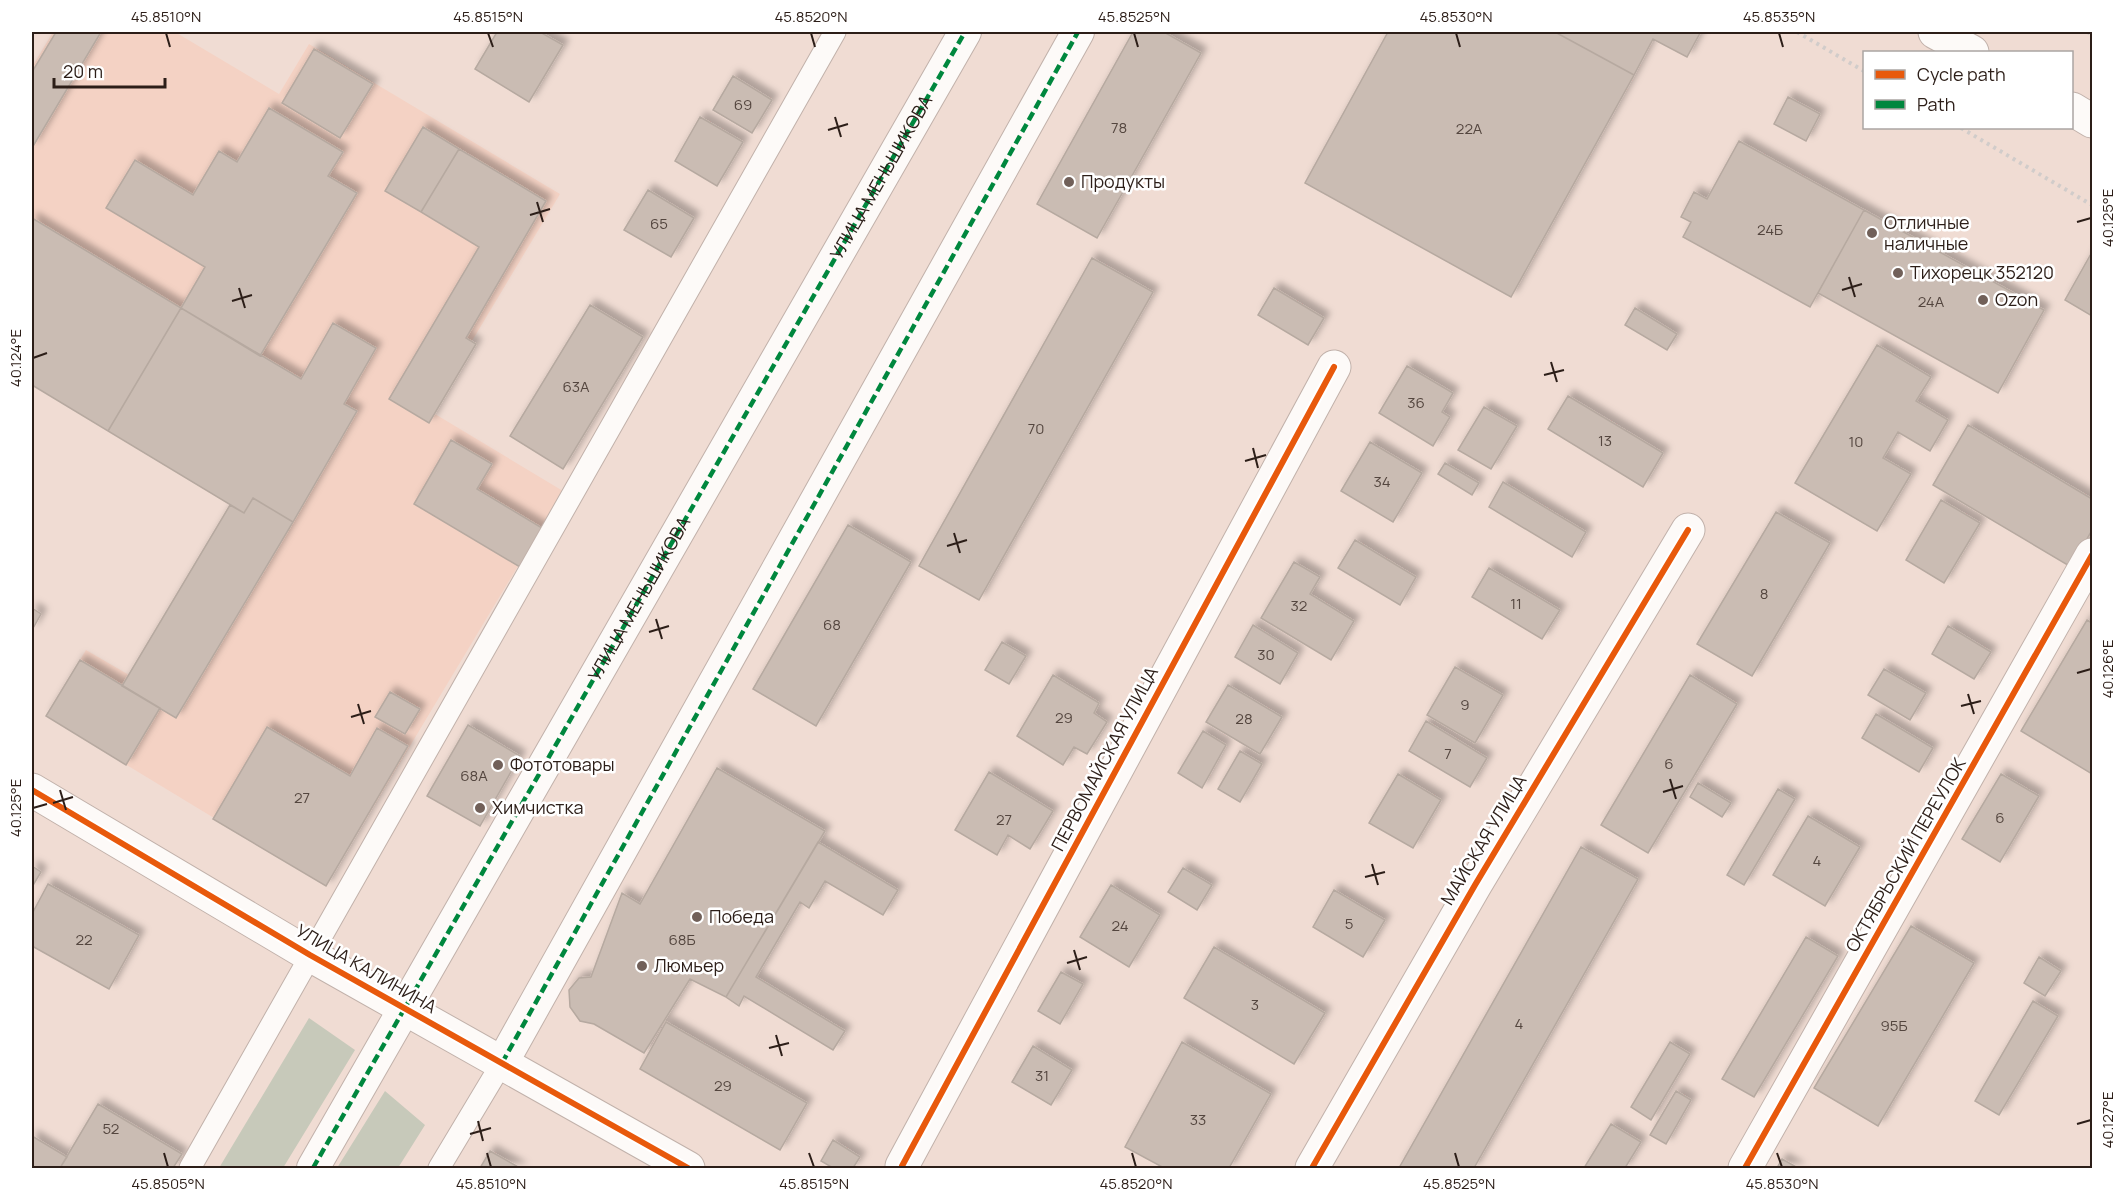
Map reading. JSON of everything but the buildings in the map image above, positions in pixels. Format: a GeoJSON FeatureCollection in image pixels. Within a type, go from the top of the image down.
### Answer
{"type":"FeatureCollection","features":[{"type":"Feature","properties":{"kind":"street","name":"УЛИЦА МЕНЬШИКОВА"},"geometry":{"type":"LineString","coordinates":[[313,1168],[406,1010],[965,32]]}},
{"type":"Feature","properties":{"kind":"street"},"geometry":{"type":"LineString","coordinates":[[502,1063],[1078,32]]}},
{"type":"Feature","properties":{"kind":"street"},"geometry":{"type":"LineString","coordinates":[[1935,32],[1970,51]]}},
{"type":"Feature","properties":{"kind":"street"},"geometry":{"type":"LineString","coordinates":[[2073,110],[2092,121]]}},
{"type":"Feature","properties":{"kind":"street","name":"ПЕРВОМАЙСКАЯ УЛИЦА"},"geometry":{"type":"LineString","coordinates":[[902,1168],[1334,367]]}},
{"type":"Feature","properties":{"kind":"street","name":"МАЙСКАЯ УЛИЦА"},"geometry":{"type":"LineString","coordinates":[[1312,1168],[1475,885],[1688,530]]}},
{"type":"Feature","properties":{"kind":"street","name":"ОКТЯБРЬСКИЙ ПЕРЕУЛОК"},"geometry":{"type":"LineString","coordinates":[[1745,1168],[2092,555]]}},
{"type":"Feature","properties":{"kind":"street","name":"УЛИЦА КАЛИНИНА"},"geometry":{"type":"LineString","coordinates":[[32,790],[310,955],[688,1168]]}},
{"type":"Feature","properties":{"kind":"lane"},"geometry":{"type":"LineString","coordinates":[[190,1168],[834,32]]}},
{"type":"Feature","properties":{"kind":"lane"},"geometry":{"type":"LineString","coordinates":[[439,1168],[502,1063]]}},
{"type":"Feature","properties":{"kind":"path"},"geometry":{"type":"LineString","coordinates":[[1797,32],[1863,70]]}},
{"type":"Feature","properties":{"kind":"path"},"geometry":{"type":"LineString","coordinates":[[2087,32],[2092,34]]}},
{"type":"Feature","properties":{"kind":"path"},"geometry":{"type":"LineString","coordinates":[[1963,129],[2092,204]]}},
{"type":"Feature","properties":{"kind":"shaded area"},"geometry":{"type":"Polygon","coordinates":[[[53,32],[175,32],[279,94],[309,44],[560,194],[430,411],[563,491],[326,886],[46,716],[86,650],[129,675],[230,505],[32,385],[32,67],[53,32]]]}},
{"type":"Feature","properties":{"kind":"shaded area"},"geometry":{"type":"Polygon","coordinates":[[[309,1018],[355,1050],[283,1168],[219,1168],[309,1018]]]}},
{"type":"Feature","properties":{"kind":"shaded area"},"geometry":{"type":"Polygon","coordinates":[[[385,1091],[425,1125],[398,1168],[337,1168],[385,1091]]]}},
{"type":"Feature","properties":{"kind":"marked path"},"geometry":{"type":"LineString","coordinates":[[313,1168],[965,32]]}},
{"type":"Feature","properties":{"kind":"marked path"},"geometry":{"type":"LineString","coordinates":[[502,1063],[1078,32]]}},
{"type":"Feature","properties":{"kind":"cycle path"},"geometry":{"type":"LineString","coordinates":[[902,1166],[1334,367]]}},
{"type":"Feature","properties":{"kind":"cycle path"},"geometry":{"type":"LineString","coordinates":[[1312,1168],[1475,885],[1688,530]]}},
{"type":"Feature","properties":{"kind":"cycle path"},"geometry":{"type":"LineString","coordinates":[[1745,1168],[2092,555]]}},
{"type":"Feature","properties":{"kind":"cycle path"},"geometry":{"type":"LineString","coordinates":[[32,790],[310,955],[688,1168]]}},
{"type":"Feature","properties":{"kind":"place","name":"Продукты"},"geometry":{"type":"Point","coordinates":[1069,182]}},
{"type":"Feature","properties":{"kind":"place","name":"Отличные наличные"},"geometry":{"type":"Point","coordinates":[1872,233]}},
{"type":"Feature","properties":{"kind":"place","name":"Тихорецк 352120"},"geometry":{"type":"Point","coordinates":[1898,273]}},
{"type":"Feature","properties":{"kind":"place","name":"Ozon"},"geometry":{"type":"Point","coordinates":[1983,300]}},
{"type":"Feature","properties":{"kind":"place","name":"Фототовары"},"geometry":{"type":"Point","coordinates":[498,765]}},
{"type":"Feature","properties":{"kind":"place","name":"Химчистка"},"geometry":{"type":"Point","coordinates":[480,808]}},
{"type":"Feature","properties":{"kind":"place","name":"Победа"},"geometry":{"type":"Point","coordinates":[697,917]}},
{"type":"Feature","properties":{"kind":"place","name":"Люмьер"},"geometry":{"type":"Point","coordinates":[642,966]}}]}
